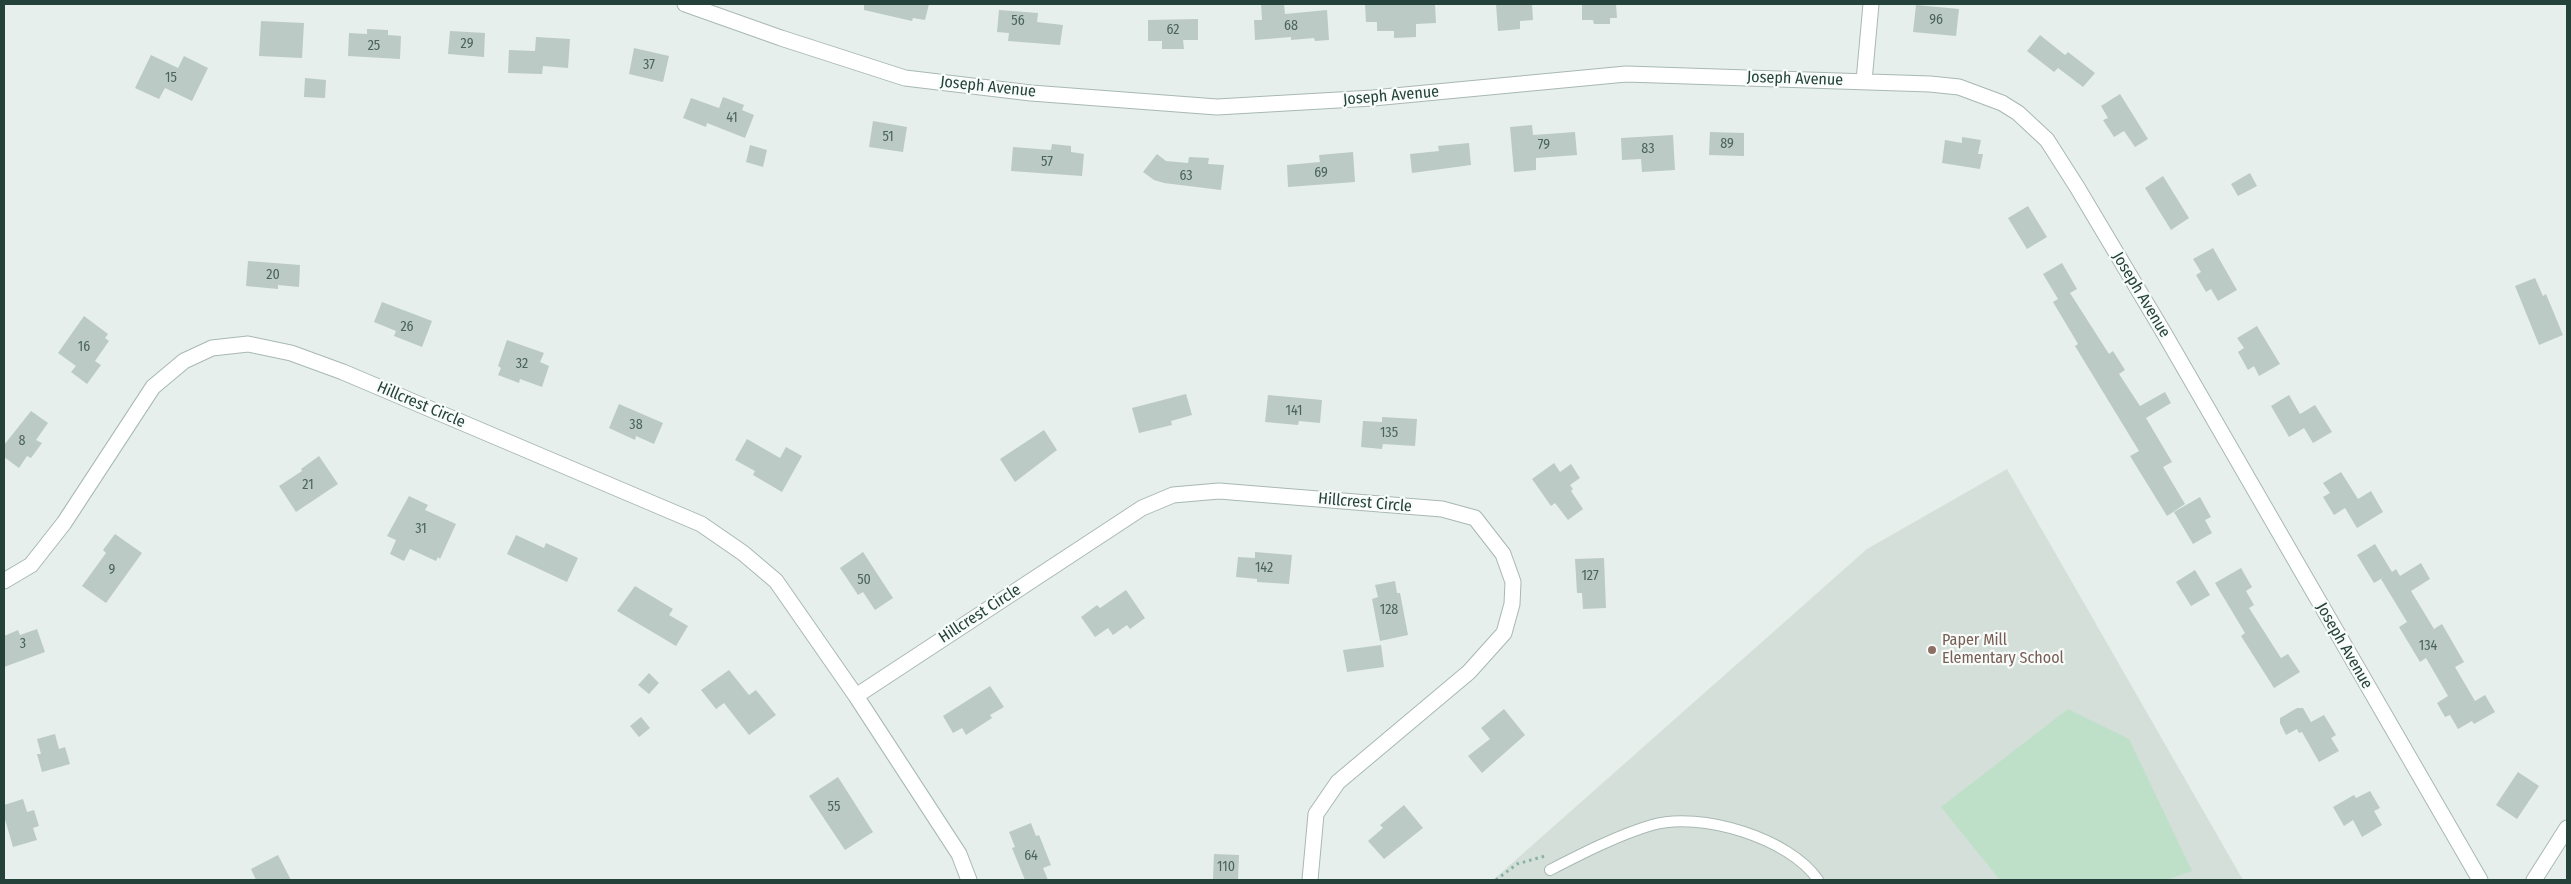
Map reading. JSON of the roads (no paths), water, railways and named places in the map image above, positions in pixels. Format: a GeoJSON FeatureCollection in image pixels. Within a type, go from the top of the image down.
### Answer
{"type":"FeatureCollection","features":[{"type":"Feature","properties":{"kind":"street","name":"Joseph Avenue"},"geometry":{"type":"LineString","coordinates":[[685,4],[781,38],[905,78],[1030,93],[1217,107],[1374,98],[1626,74],[1864,81],[1959,87],[2002,103],[2018,112],[2047,140],[2078,187],[2480,880]]}},
{"type":"Feature","properties":{"kind":"street"},"geometry":{"type":"LineString","coordinates":[[1864,81],[1871,4]]}},
{"type":"Feature","properties":{"kind":"street","name":"Hillcrest Circle"},"geometry":{"type":"LineString","coordinates":[[4,580],[31,565],[58,530],[153,386],[184,361],[212,348],[248,344],[291,353],[343,372],[701,524],[743,553],[776,581],[856,696],[958,854],[969,880]]}},
{"type":"Feature","properties":{"kind":"street","name":"Hillcrest Circle"},"geometry":{"type":"LineString","coordinates":[[856,696],[1142,508],[1173,495],[1219,491],[1442,509],[1475,518],[1503,554],[1513,582],[1512,604],[1504,633],[1469,672],[1338,782],[1316,814],[1310,880]]}},
{"type":"Feature","properties":{"kind":"street"},"geometry":{"type":"LineString","coordinates":[[2534,880],[2567,828]]}},
{"type":"Feature","properties":{"kind":"lane"},"geometry":{"type":"LineString","coordinates":[[1550,870],[1653,824],[1692,822],[1724,826],[1756,835],[1785,850],[1812,871],[1818,880]]}},
{"type":"Feature","properties":{"kind":"place","name":"Paper Mill Elementary School"},"geometry":{"type":"Point","coordinates":[1932,650]}}]}
